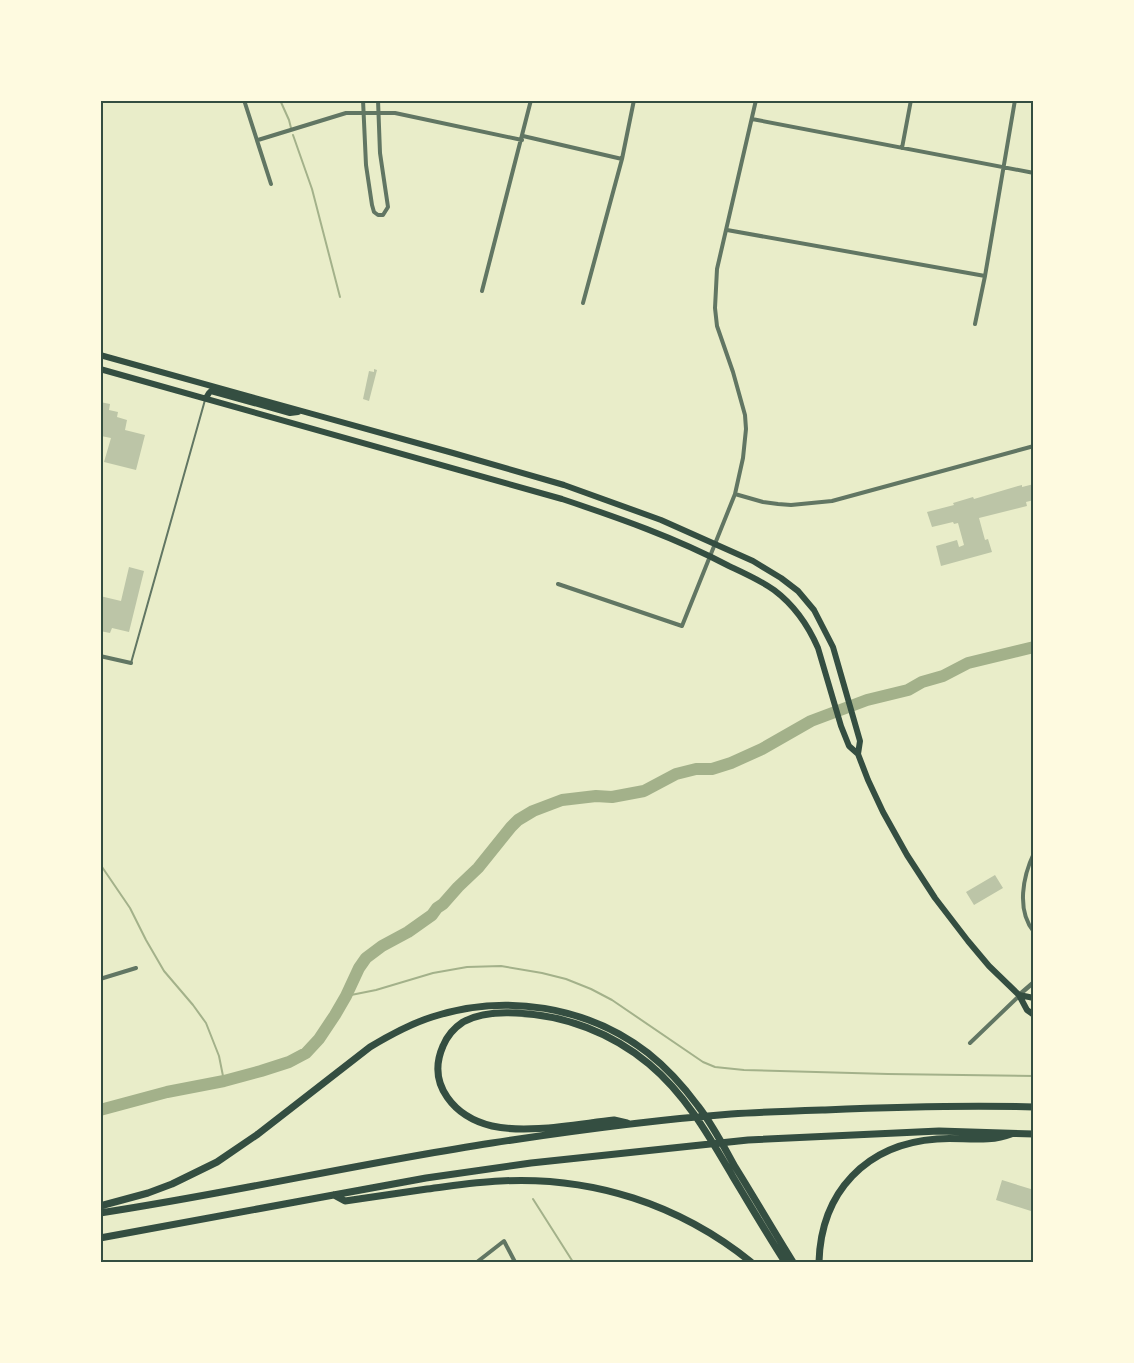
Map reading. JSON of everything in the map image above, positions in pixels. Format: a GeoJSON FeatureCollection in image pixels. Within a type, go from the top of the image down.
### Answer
{"type":"FeatureCollection","features":[{"type":"Feature","properties":{"kind":"highway"},"geometry":{"type":"LineString","coordinates":[[100,1206],[148,1194],[217,1162],[258,1134],[370,1047],[414,1024],[446,1013],[480,1006],[529,1006],[561,1011],[606,1028],[634,1044],[662,1065],[700,1109],[793,1263]]}},
{"type":"Feature","properties":{"kind":"highway"},"geometry":{"type":"LineString","coordinates":[[632,1124],[614,1120],[525,1129],[479,1122],[460,1112],[443,1090],[438,1075],[440,1051],[449,1034],[462,1023],[478,1016],[497,1013],[534,1014],[565,1020],[594,1030],[621,1044],[660,1074],[692,1110],[785,1263]]}},
{"type":"Feature","properties":{"kind":"highway"},"geometry":{"type":"LineString","coordinates":[[100,1213],[177,1201],[425,1154],[632,1124],[732,1114],[909,1107],[1034,1107]]}},
{"type":"Feature","properties":{"kind":"highway"},"geometry":{"type":"LineString","coordinates":[[100,1238],[426,1178],[501,1167],[689,1146],[748,1140],[939,1131],[1034,1134]]}},
{"type":"Feature","properties":{"kind":"highway"},"geometry":{"type":"LineString","coordinates":[[819,1263],[824,1223],[834,1201],[850,1179],[871,1160],[895,1148],[920,1141],[1001,1139],[1016,1132]]}},
{"type":"Feature","properties":{"kind":"highway"},"geometry":{"type":"LineString","coordinates":[[334,1195],[345,1201],[499,1181],[544,1181],[583,1186],[640,1200],[670,1212],[718,1238],[751,1263]]}},
{"type":"Feature","properties":{"kind":"main road"},"geometry":{"type":"LineString","coordinates":[[100,355],[564,485],[647,514],[759,565],[798,591],[814,610],[834,647],[860,741],[858,754]]}},
{"type":"Feature","properties":{"kind":"main road"},"geometry":{"type":"LineString","coordinates":[[100,369],[562,499],[607,514],[710,555],[764,584],[780,596],[807,625],[815,641],[849,746],[858,754],[883,812],[916,869],[935,898],[979,954],[1019,995],[1027,1010],[1034,1015]]}},
{"type":"Feature","properties":{"kind":"main road"},"geometry":{"type":"LineString","coordinates":[[206,398],[211,392],[290,413],[302,411]]}},
{"type":"Feature","properties":{"kind":"main road"},"geometry":{"type":"LineString","coordinates":[[1019,995],[1034,998]]}},
{"type":"Feature","properties":{"kind":"street"},"geometry":{"type":"LineString","coordinates":[[244,100],[271,184]]}},
{"type":"Feature","properties":{"kind":"street"},"geometry":{"type":"LineString","coordinates":[[363,100],[366,165],[372,205],[374,212],[382,215],[388,207],[380,153],[378,100]]}},
{"type":"Feature","properties":{"kind":"street"},"geometry":{"type":"LineString","coordinates":[[482,291],[531,100]]}},
{"type":"Feature","properties":{"kind":"street"},"geometry":{"type":"LineString","coordinates":[[583,303],[622,159],[634,100]]}},
{"type":"Feature","properties":{"kind":"street"},"geometry":{"type":"LineString","coordinates":[[558,584],[682,626],[735,494],[744,458],[745,415],[717,326],[715,308],[717,268],[756,100]]}},
{"type":"Feature","properties":{"kind":"street"},"geometry":{"type":"LineString","coordinates":[[902,148],[911,100]]}},
{"type":"Feature","properties":{"kind":"street"},"geometry":{"type":"LineString","coordinates":[[975,324],[1015,100]]}},
{"type":"Feature","properties":{"kind":"street"},"geometry":{"type":"LineString","coordinates":[[258,140],[346,113],[395,113],[622,159]]}},
{"type":"Feature","properties":{"kind":"street"},"geometry":{"type":"LineString","coordinates":[[752,119],[1034,173]]}},
{"type":"Feature","properties":{"kind":"street"},"geometry":{"type":"LineString","coordinates":[[727,230],[985,276]]}},
{"type":"Feature","properties":{"kind":"street"},"geometry":{"type":"LineString","coordinates":[[735,494],[778,504],[832,501],[1034,446]]}},
{"type":"Feature","properties":{"kind":"street"},"geometry":{"type":"LineString","coordinates":[[100,656],[131,663]]}},
{"type":"Feature","properties":{"kind":"street"},"geometry":{"type":"LineString","coordinates":[[1034,853],[1027,868],[1023,893],[1024,915],[1034,932]]}},
{"type":"Feature","properties":{"kind":"street"},"geometry":{"type":"LineString","coordinates":[[100,979],[136,968]]}},
{"type":"Feature","properties":{"kind":"street"},"geometry":{"type":"LineString","coordinates":[[970,1043],[1034,982]]}},
{"type":"Feature","properties":{"kind":"street"},"geometry":{"type":"LineString","coordinates":[[477,1263],[504,1241],[515,1263]]}},
{"type":"Feature","properties":{"kind":"lane"},"geometry":{"type":"LineString","coordinates":[[131,663],[206,398]]}},
{"type":"Feature","properties":{"kind":"building"},"geometry":{"type":"Polygon","coordinates":[[[374,369],[377,370],[369,401],[363,399],[369,371],[374,372],[374,369]]]}},
{"type":"Feature","properties":{"kind":"building"},"geometry":{"type":"Polygon","coordinates":[[[100,402],[110,404],[109,410],[118,412],[117,417],[127,420],[125,430],[145,435],[136,470],[104,462],[111,438],[101,436],[100,402]]]}},
{"type":"Feature","properties":{"kind":"building"},"geometry":{"type":"Polygon","coordinates":[[[1034,484],[1034,500],[1026,502],[1027,506],[979,518],[985,540],[988,539],[992,552],[941,566],[936,546],[957,540],[959,547],[964,545],[958,523],[932,527],[927,512],[973,497],[974,499],[1022,485],[1022,487],[1034,484]]]}},
{"type":"Feature","properties":{"kind":"building"},"geometry":{"type":"Polygon","coordinates":[[[129,567],[144,571],[129,632],[112,628],[110,633],[100,631],[100,596],[121,601],[129,567]]]}},
{"type":"Feature","properties":{"kind":"building"},"geometry":{"type":"Polygon","coordinates":[[[995,875],[1003,888],[974,905],[966,892],[995,875]]]}},
{"type":"Feature","properties":{"kind":"building"},"geometry":{"type":"Polygon","coordinates":[[[1002,1180],[1034,1190],[1034,1212],[996,1200],[1002,1180]]]}},
{"type":"Feature","properties":{"kind":"waterway"},"geometry":{"type":"LineString","coordinates":[[280,100],[291,128]]}},
{"type":"Feature","properties":{"kind":"waterway"},"geometry":{"type":"LineString","coordinates":[[293,135],[312,189],[340,297]]}},
{"type":"Feature","properties":{"kind":"waterway"},"geometry":{"type":"LineString","coordinates":[[100,1110],[261,1071],[289,1062],[306,1053],[319,1039],[335,1015],[366,958],[432,915],[478,868],[511,827],[533,811],[562,800],[596,796],[612,797],[644,791],[676,774],[696,769],[712,769],[731,763],[762,749],[811,721],[867,700],[908,690],[968,663],[1034,647]]}},
{"type":"Feature","properties":{"kind":"waterway"},"geometry":{"type":"LineString","coordinates":[[100,864],[130,908],[164,971],[206,1023],[219,1056],[224,1081]]}},
{"type":"Feature","properties":{"kind":"waterway"},"geometry":{"type":"LineString","coordinates":[[346,996],[376,990],[433,973],[467,967],[501,966],[566,979],[591,989],[612,1000],[703,1062],[715,1067],[744,1070],[1034,1076]]}},
{"type":"Feature","properties":{"kind":"waterway"},"geometry":{"type":"LineString","coordinates":[[533,1199],[573,1262]]}}]}
